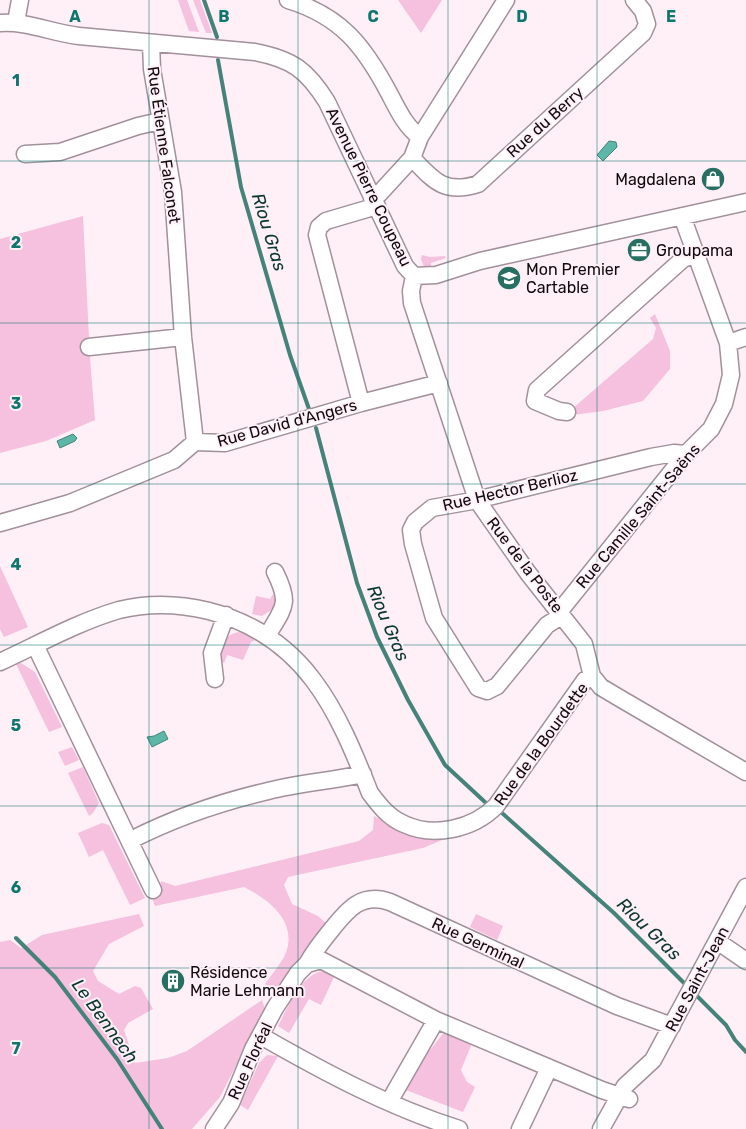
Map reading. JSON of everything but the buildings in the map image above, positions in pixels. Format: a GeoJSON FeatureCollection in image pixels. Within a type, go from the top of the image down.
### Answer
{"type":"FeatureCollection","features":[{"type":"Feature","properties":{"kind":"street"},"geometry":{"type":"LineString","coordinates":[[8,22],[20,0]]}},
{"type":"Feature","properties":{"kind":"street"},"geometry":{"type":"LineString","coordinates":[[288,0],[309,6],[350,34],[364,49],[410,130],[420,137]]}},
{"type":"Feature","properties":{"kind":"street"},"geometry":{"type":"LineString","coordinates":[[361,403],[317,235],[320,227],[326,221],[371,196],[412,158],[420,137],[506,0]]}},
{"type":"Feature","properties":{"kind":"street","name":"Rue du Berry"},"geometry":{"type":"LineString","coordinates":[[412,158],[428,176],[445,186],[458,188],[478,184],[643,33],[647,24],[643,11],[634,0]]}},
{"type":"Feature","properties":{"kind":"street","name":"Avenue Pierre Coupeau"},"geometry":{"type":"LineString","coordinates":[[8,22],[58,34],[271,55],[290,62],[306,73],[327,102],[405,266],[414,276],[436,275],[480,261],[746,202]]}},
{"type":"Feature","properties":{"kind":"street","name":"Rue Étienne Falconet"},"geometry":{"type":"LineString","coordinates":[[151,43],[152,69],[173,192],[183,337],[195,442]]}},
{"type":"Feature","properties":{"kind":"street"},"geometry":{"type":"LineString","coordinates":[[25,154],[60,152],[138,126],[160,121]]}},
{"type":"Feature","properties":{"kind":"street","name":"Rue Camille Saint-Saëns"},"geometry":{"type":"LineString","coordinates":[[487,691],[498,686],[547,625],[558,618],[560,612],[686,454],[711,429],[724,404],[731,375],[728,343],[682,216]]}},
{"type":"Feature","properties":{"kind":"street"},"geometry":{"type":"LineString","coordinates":[[567,412],[559,412],[535,401],[538,390],[683,259],[696,254]]}},
{"type":"Feature","properties":{"kind":"street","name":"Rue de la Poste"},"geometry":{"type":"LineString","coordinates":[[414,276],[410,296],[477,500],[528,573],[584,644],[592,676]]}},
{"type":"Feature","properties":{"kind":"street"},"geometry":{"type":"LineString","coordinates":[[89,347],[183,337]]}},
{"type":"Feature","properties":{"kind":"street"},"geometry":{"type":"LineString","coordinates":[[728,343],[746,338]]}},
{"type":"Feature","properties":{"kind":"street","name":"Rue David d'Angers"},"geometry":{"type":"LineString","coordinates":[[0,523],[70,503],[174,460],[195,442],[225,442],[438,383]]}},
{"type":"Feature","properties":{"kind":"street","name":"Rue Hector Berlioz"},"geometry":{"type":"LineString","coordinates":[[487,691],[478,688],[434,618],[427,600],[411,530],[421,515],[432,508],[477,500],[651,457],[674,453],[686,454]]}},
{"type":"Feature","properties":{"kind":"street"},"geometry":{"type":"LineString","coordinates":[[651,457],[664,469],[666,480]]}},
{"type":"Feature","properties":{"kind":"street"},"geometry":{"type":"LineString","coordinates":[[267,636],[284,606],[285,592],[275,572]]}},
{"type":"Feature","properties":{"kind":"street","name":"Rue de la Bourdette"},"geometry":{"type":"LineString","coordinates":[[0,662],[99,617],[144,606],[167,605],[196,608],[248,624],[289,652],[319,686],[332,706],[370,793],[380,806],[402,824],[416,829],[451,830],[479,819],[496,806],[579,689],[592,676]]}},
{"type":"Feature","properties":{"kind":"street"},"geometry":{"type":"LineString","coordinates":[[215,679],[212,653],[226,616]]}},
{"type":"Feature","properties":{"kind":"street"},"geometry":{"type":"LineString","coordinates":[[35,645],[131,840],[153,890]]}},
{"type":"Feature","properties":{"kind":"street"},"geometry":{"type":"LineString","coordinates":[[592,676],[601,687],[746,772]]}},
{"type":"Feature","properties":{"kind":"street"},"geometry":{"type":"LineString","coordinates":[[131,840],[157,826],[220,804],[268,791],[362,774]]}},
{"type":"Feature","properties":{"kind":"street","name":"Rue Saint-Jean"},"geometry":{"type":"LineString","coordinates":[[601,1129],[653,1060],[746,887]]}},
{"type":"Feature","properties":{"kind":"street","name":"Rue Germinal"},"geometry":{"type":"LineString","coordinates":[[307,964],[315,950],[349,908],[357,902],[375,898],[390,902],[617,1006],[672,1026]]}},
{"type":"Feature","properties":{"kind":"street"},"geometry":{"type":"LineString","coordinates":[[717,941],[746,961]]}},
{"type":"Feature","properties":{"kind":"street"},"geometry":{"type":"LineString","coordinates":[[307,964],[321,960],[436,1020],[549,1068],[624,1097]]}},
{"type":"Feature","properties":{"kind":"street","name":"Rue Floréal"},"geometry":{"type":"LineString","coordinates":[[214,1129],[231,1103],[253,1049],[275,1008],[298,973],[307,964]]}},
{"type":"Feature","properties":{"kind":"street"},"geometry":{"type":"LineString","coordinates":[[389,1102],[436,1020]]}},
{"type":"Feature","properties":{"kind":"street"},"geometry":{"type":"LineString","coordinates":[[261,1036],[324,1072],[389,1102],[459,1129]]}},
{"type":"Feature","properties":{"kind":"street"},"geometry":{"type":"LineString","coordinates":[[520,1129],[549,1068]]}},
{"type":"Feature","properties":{"kind":"street","name":"Rue Saint-Jean"},"geometry":{"type":"LineString","coordinates":[[613,1129],[624,1097]]}},
{"type":"Feature","properties":{"kind":"shaded area"},"geometry":{"type":"Polygon","coordinates":[[[178,0],[187,0],[199,32],[189,31],[178,0]]]}},
{"type":"Feature","properties":{"kind":"shaded area"},"geometry":{"type":"Polygon","coordinates":[[[193,0],[200,0],[212,33],[206,33],[193,0]]]}},
{"type":"Feature","properties":{"kind":"shaded area"},"geometry":{"type":"Polygon","coordinates":[[[398,0],[442,0],[421,33],[398,0]]]}},
{"type":"Feature","properties":{"kind":"shaded area"},"geometry":{"type":"Polygon","coordinates":[[[609,141],[616,142],[617,147],[603,161],[597,155],[609,141]]]}},
{"type":"Feature","properties":{"kind":"shaded area"},"geometry":{"type":"Polygon","coordinates":[[[83,216],[95,420],[46,441],[0,453],[0,239],[83,216]]]}},
{"type":"Feature","properties":{"kind":"shaded area"},"geometry":{"type":"Polygon","coordinates":[[[422,255],[430,257],[445,256],[446,258],[431,263],[431,266],[424,267],[421,259],[422,255]]]}},
{"type":"Feature","properties":{"kind":"shaded area"},"geometry":{"type":"Polygon","coordinates":[[[655,314],[670,351],[670,369],[643,401],[603,411],[573,415],[572,409],[653,339],[656,328],[650,318],[655,314]]]}},
{"type":"Feature","properties":{"kind":"shaded area"},"geometry":{"type":"Polygon","coordinates":[[[73,434],[77,438],[75,441],[60,448],[57,441],[73,434]]]}},
{"type":"Feature","properties":{"kind":"shaded area"},"geometry":{"type":"Polygon","coordinates":[[[0,566],[28,627],[4,637],[0,629],[0,566]]]}},
{"type":"Feature","properties":{"kind":"shaded area"},"geometry":{"type":"Polygon","coordinates":[[[273,594],[278,600],[276,607],[262,616],[252,614],[256,596],[270,599],[273,594]]]}},
{"type":"Feature","properties":{"kind":"shaded area"},"geometry":{"type":"Polygon","coordinates":[[[239,632],[247,634],[256,640],[251,642],[243,660],[227,655],[224,663],[217,658],[222,645],[230,635],[239,632]]]}},
{"type":"Feature","properties":{"kind":"shaded area"},"geometry":{"type":"Polygon","coordinates":[[[21,663],[35,672],[62,727],[49,732],[16,664],[21,663]]]}},
{"type":"Feature","properties":{"kind":"shaded area"},"geometry":{"type":"Polygon","coordinates":[[[164,731],[168,739],[152,747],[147,737],[164,731]]]}},
{"type":"Feature","properties":{"kind":"shaded area"},"geometry":{"type":"Polygon","coordinates":[[[72,747],[79,760],[65,766],[58,752],[72,747]]]}},
{"type":"Feature","properties":{"kind":"shaded area"},"geometry":{"type":"Polygon","coordinates":[[[83,767],[99,803],[89,816],[68,773],[83,767]]]}},
{"type":"Feature","properties":{"kind":"shaded area"},"geometry":{"type":"Polygon","coordinates":[[[374,816],[417,835],[447,838],[423,848],[288,877],[284,885],[292,904],[318,916],[327,924],[277,994],[265,984],[285,955],[288,932],[285,922],[263,898],[244,887],[155,906],[150,893],[159,890],[161,881],[175,886],[359,841],[373,830],[374,816]]]}},
{"type":"Feature","properties":{"kind":"shaded area"},"geometry":{"type":"Polygon","coordinates":[[[102,823],[109,825],[145,898],[130,905],[103,850],[89,857],[78,833],[102,823]]]}},
{"type":"Feature","properties":{"kind":"shaded area"},"geometry":{"type":"Polygon","coordinates":[[[139,914],[144,926],[109,944],[93,971],[98,981],[119,994],[135,986],[141,988],[153,1009],[128,1023],[124,1030],[135,1063],[168,1058],[187,1051],[262,1000],[265,1009],[220,1097],[192,1129],[0,1129],[0,942],[10,940],[21,948],[42,935],[139,914]]]}},
{"type":"Feature","properties":{"kind":"shaded area"},"geometry":{"type":"Polygon","coordinates":[[[476,914],[503,926],[497,940],[470,927],[476,914]]]}},
{"type":"Feature","properties":{"kind":"shaded area"},"geometry":{"type":"Polygon","coordinates":[[[323,971],[334,977],[321,1005],[309,999],[289,1033],[278,1026],[301,985],[308,978],[323,971]]]}},
{"type":"Feature","properties":{"kind":"shaded area"},"geometry":{"type":"Polygon","coordinates":[[[445,1031],[472,1043],[461,1070],[467,1082],[475,1087],[463,1112],[406,1090],[427,1054],[445,1031]]]}},
{"type":"Feature","properties":{"kind":"shaded area"},"geometry":{"type":"Polygon","coordinates":[[[267,1055],[278,1056],[248,1110],[240,1105],[259,1063],[267,1055]]]}},
{"type":"Feature","properties":{"kind":"waterway"},"geometry":{"type":"LineString","coordinates":[[204,0],[217,37]]}},
{"type":"Feature","properties":{"kind":"waterway","name":"Riou Gras"},"geometry":{"type":"LineString","coordinates":[[218,60],[241,187],[290,355],[309,409]]}},
{"type":"Feature","properties":{"kind":"waterway","name":"Riou Gras"},"geometry":{"type":"LineString","coordinates":[[316,428],[357,583],[377,637],[408,700],[445,765],[486,803]]}},
{"type":"Feature","properties":{"kind":"waterway","name":"Riou Gras"},"geometry":{"type":"LineString","coordinates":[[502,813],[614,913],[688,987]]}},
{"type":"Feature","properties":{"kind":"waterway","name":"Le Bennech"},"geometry":{"type":"LineString","coordinates":[[16,938],[55,977],[117,1059],[162,1129]]}},
{"type":"Feature","properties":{"kind":"waterway","name":"Riou Gras"},"geometry":{"type":"LineString","coordinates":[[693,992],[726,1025],[735,1040],[746,1052]]}},
{"type":"Feature","properties":{"kind":"place","name":"Magdalena"},"geometry":{"type":"Point","coordinates":[713,179]}},
{"type":"Feature","properties":{"kind":"place","name":"Groupama"},"geometry":{"type":"Point","coordinates":[639,250]}},
{"type":"Feature","properties":{"kind":"place","name":"Mon Premier Cartable"},"geometry":{"type":"Point","coordinates":[509,278]}},
{"type":"Feature","properties":{"kind":"place","name":"Résidence Marie Lehmann"},"geometry":{"type":"Point","coordinates":[173,981]}}]}
